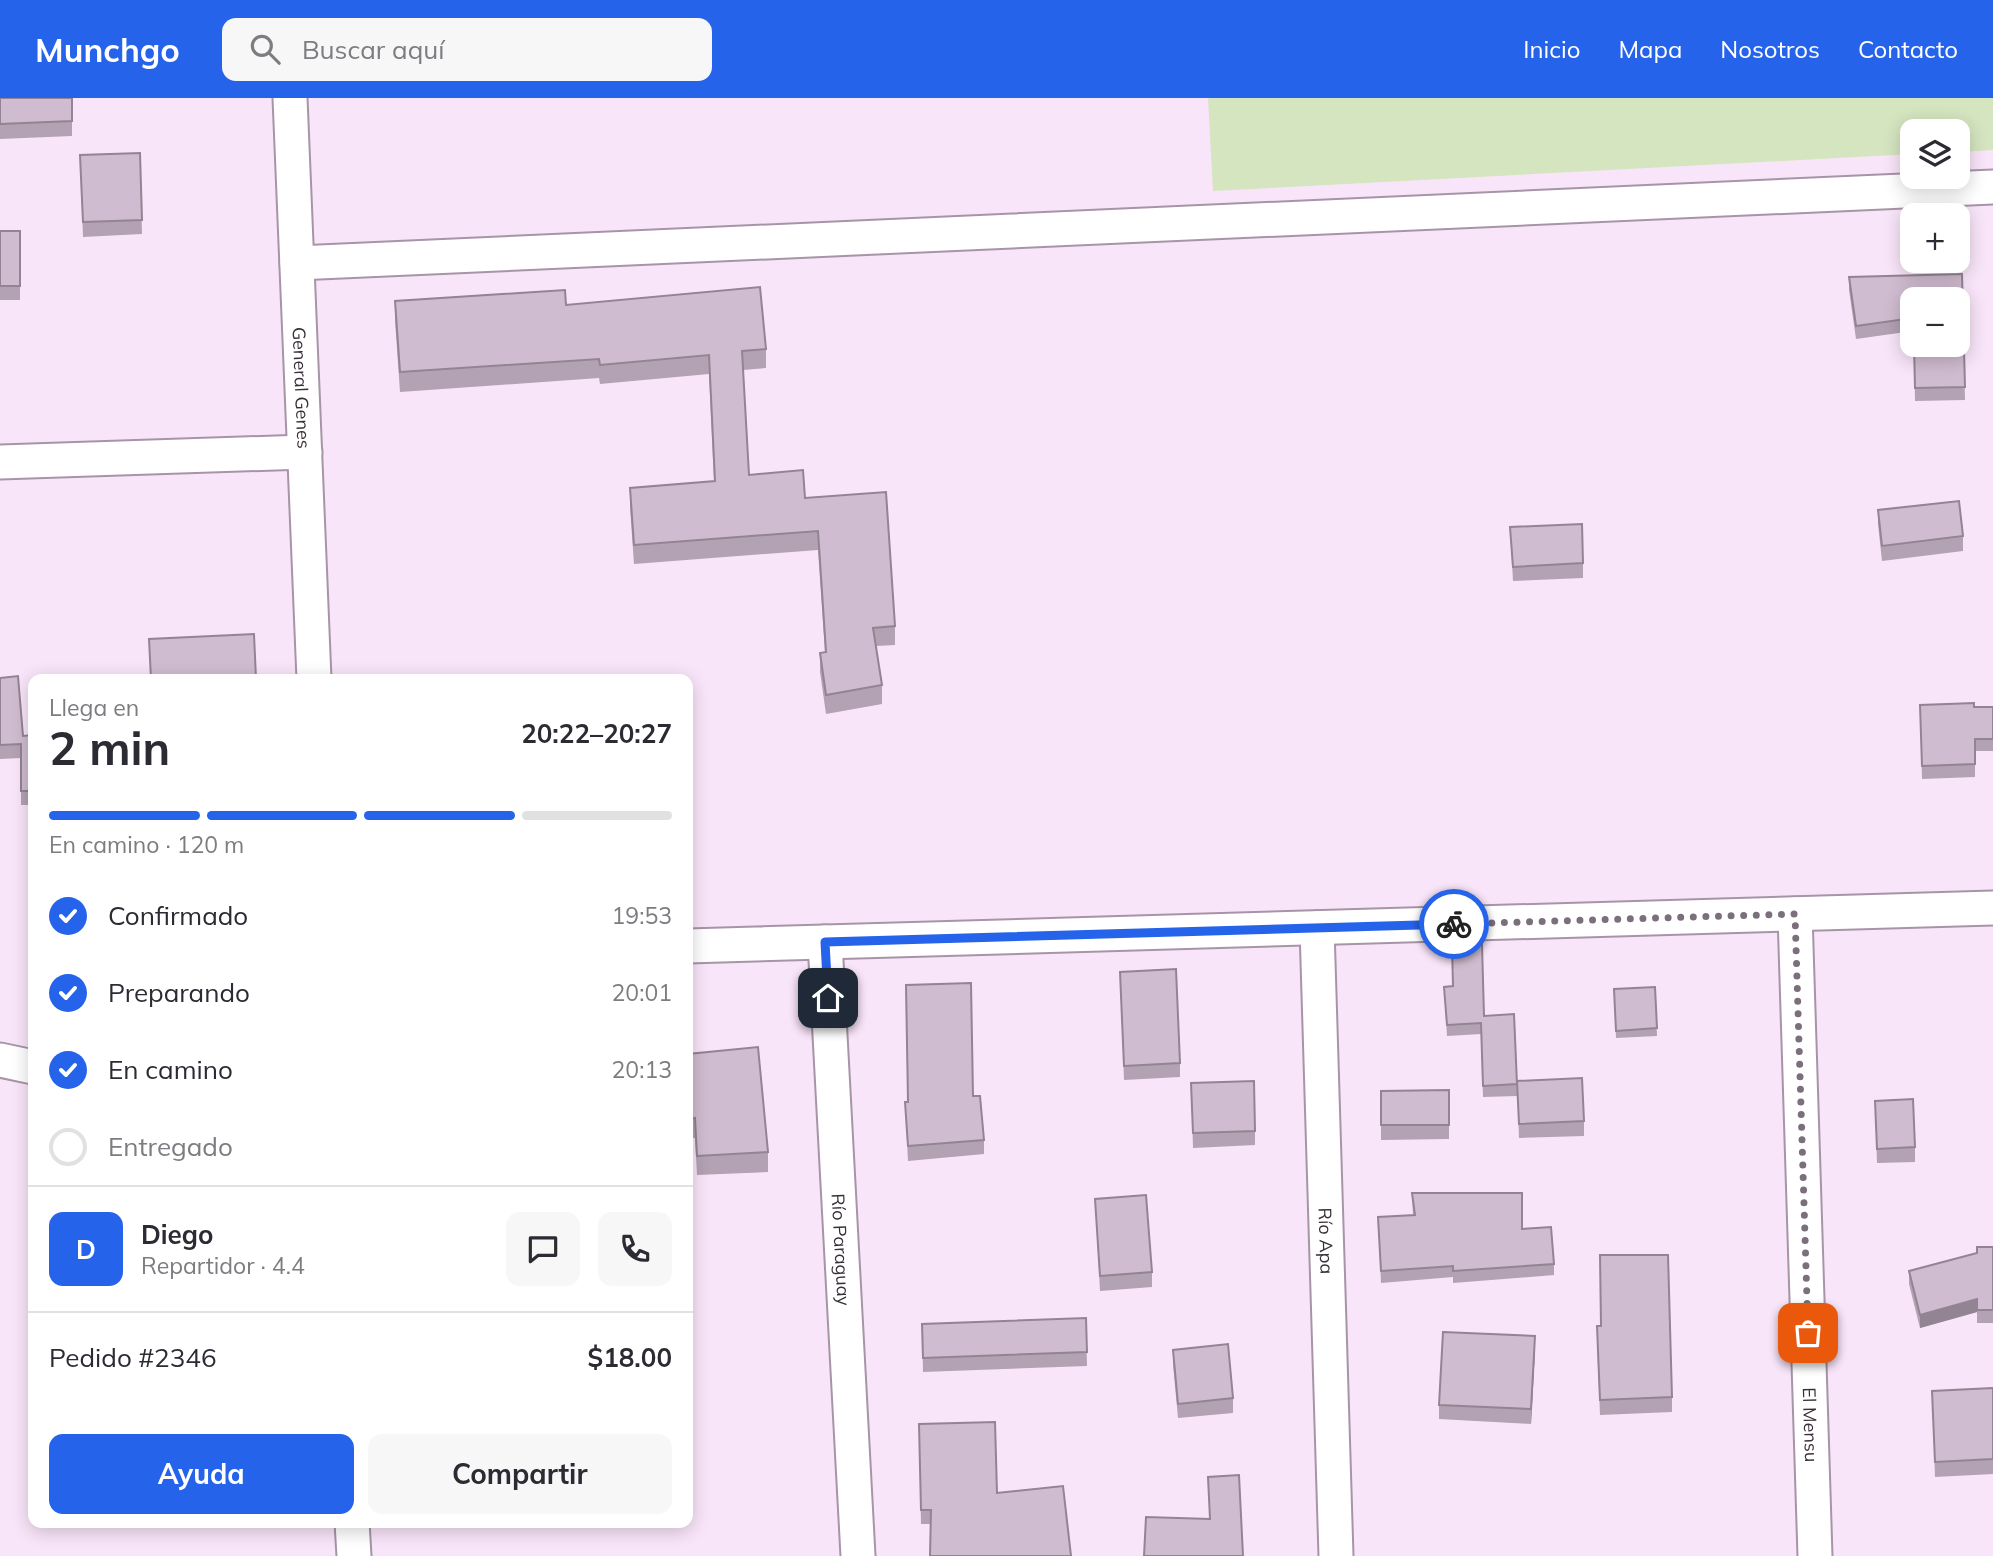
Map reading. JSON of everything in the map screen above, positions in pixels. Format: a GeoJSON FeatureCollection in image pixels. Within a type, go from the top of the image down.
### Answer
{"type":"FeatureCollection","features":[{"type":"Feature","properties":{"kind":"street","name":"General Genes"},"geometry":{"type":"LineString","coordinates":[[290,98],[314,674]]}},
{"type":"Feature","properties":{"kind":"street"},"geometry":{"type":"LineString","coordinates":[[297,263],[1993,187]]}},
{"type":"Feature","properties":{"kind":"street"},"geometry":{"type":"LineString","coordinates":[[0,462],[305,452]]}},
{"type":"Feature","properties":{"kind":"street"},"geometry":{"type":"LineString","coordinates":[[693,946],[1993,908]]}},
{"type":"Feature","properties":{"kind":"street","name":"El Mensu"},"geometry":{"type":"LineString","coordinates":[[1795,914],[1815,1556]]}},
{"type":"Feature","properties":{"kind":"street","name":"Río Apa"},"geometry":{"type":"LineString","coordinates":[[1317,928],[1336,1556]]}},
{"type":"Feature","properties":{"kind":"street","name":"Río Paraguay"},"geometry":{"type":"LineString","coordinates":[[825,942],[858,1556]]}},
{"type":"Feature","properties":{"kind":"street"},"geometry":{"type":"LineString","coordinates":[[0,1060],[28,1066]]}},
{"type":"Feature","properties":{"kind":"street"},"geometry":{"type":"LineString","coordinates":[[352,1528],[354,1556]]}},
{"type":"Feature","properties":{"kind":"green space"},"geometry":{"type":"Polygon","coordinates":[[[1208,98],[1993,98],[1993,150],[1970,151],[1970,119],[1900,119],[1900,155],[1213,191],[1208,98]]]}},
{"type":"Feature","properties":{"kind":"building"},"geometry":{"type":"Polygon","coordinates":[[[0,98],[72,98],[72,121],[0,124],[0,98]]]}},
{"type":"Feature","properties":{"kind":"building"},"geometry":{"type":"Polygon","coordinates":[[[140,153],[142,220],[83,222],[80,155],[140,153]]]}},
{"type":"Feature","properties":{"kind":"building"},"geometry":{"type":"Polygon","coordinates":[[[0,231],[20,231],[20,286],[0,286],[0,231]]]}},
{"type":"Feature","properties":{"kind":"building"},"geometry":{"type":"Polygon","coordinates":[[[1962,274],[1962,287],[1900,287],[1900,320],[1856,326],[1849,277],[1962,274]]]}},
{"type":"Feature","properties":{"kind":"building"},"geometry":{"type":"Polygon","coordinates":[[[760,287],[766,349],[742,351],[749,475],[803,470],[805,498],[886,492],[895,626],[873,628],[882,685],[826,695],[820,653],[826,652],[818,531],[634,545],[630,488],[715,481],[709,355],[600,365],[599,359],[400,372],[395,301],[565,290],[566,305],[760,287]]]}},
{"type":"Feature","properties":{"kind":"building"},"geometry":{"type":"Polygon","coordinates":[[[1914,357],[1964,357],[1965,387],[1915,388],[1914,357]]]}},
{"type":"Feature","properties":{"kind":"building"},"geometry":{"type":"Polygon","coordinates":[[[1959,501],[1963,536],[1882,546],[1878,510],[1959,501]]]}},
{"type":"Feature","properties":{"kind":"building"},"geometry":{"type":"Polygon","coordinates":[[[1582,524],[1583,563],[1513,567],[1510,527],[1582,524]]]}},
{"type":"Feature","properties":{"kind":"building"},"geometry":{"type":"Polygon","coordinates":[[[254,634],[256,674],[151,674],[149,639],[254,634]]]}},
{"type":"Feature","properties":{"kind":"building"},"geometry":{"type":"Polygon","coordinates":[[[18,676],[23,736],[28,736],[28,791],[21,791],[21,744],[0,745],[0,678],[18,676]]]}},
{"type":"Feature","properties":{"kind":"building"},"geometry":{"type":"Polygon","coordinates":[[[1974,703],[1974,707],[1993,707],[1993,739],[1975,739],[1975,764],[1922,766],[1920,705],[1974,703]]]}},
{"type":"Feature","properties":{"kind":"building"},"geometry":{"type":"Polygon","coordinates":[[[1482,944],[1484,1016],[1514,1014],[1517,1084],[1483,1086],[1481,1023],[1447,1025],[1444,987],[1453,986],[1452,945],[1482,944]]]}},
{"type":"Feature","properties":{"kind":"building"},"geometry":{"type":"Polygon","coordinates":[[[1176,969],[1180,1063],[1124,1066],[1120,972],[1176,969]]]}},
{"type":"Feature","properties":{"kind":"building"},"geometry":{"type":"Polygon","coordinates":[[[971,983],[973,1096],[980,1096],[984,1140],[908,1146],[905,1102],[908,1102],[906,985],[971,983]]]}},
{"type":"Feature","properties":{"kind":"building"},"geometry":{"type":"Polygon","coordinates":[[[1655,987],[1657,1028],[1616,1031],[1614,989],[1655,987]]]}},
{"type":"Feature","properties":{"kind":"building"},"geometry":{"type":"Polygon","coordinates":[[[758,1047],[768,1152],[697,1156],[693,1118],[693,1054],[758,1047]]]}},
{"type":"Feature","properties":{"kind":"building"},"geometry":{"type":"Polygon","coordinates":[[[1582,1078],[1584,1121],[1519,1124],[1517,1081],[1582,1078]]]}},
{"type":"Feature","properties":{"kind":"building"},"geometry":{"type":"Polygon","coordinates":[[[1254,1081],[1255,1131],[1193,1133],[1191,1083],[1254,1081]]]}},
{"type":"Feature","properties":{"kind":"building"},"geometry":{"type":"Polygon","coordinates":[[[1449,1090],[1449,1125],[1381,1125],[1381,1091],[1449,1090]]]}},
{"type":"Feature","properties":{"kind":"building"},"geometry":{"type":"Polygon","coordinates":[[[1913,1099],[1915,1147],[1877,1149],[1875,1101],[1913,1099]]]}},
{"type":"Feature","properties":{"kind":"building"},"geometry":{"type":"Polygon","coordinates":[[[1412,1193],[1522,1193],[1522,1229],[1551,1227],[1554,1264],[1453,1271],[1453,1266],[1381,1271],[1378,1217],[1415,1215],[1412,1193]]]}},
{"type":"Feature","properties":{"kind":"building"},"geometry":{"type":"Polygon","coordinates":[[[1146,1195],[1152,1272],[1100,1276],[1095,1199],[1146,1195]]]}},
{"type":"Feature","properties":{"kind":"building"},"geometry":{"type":"Polygon","coordinates":[[[1977,1247],[1993,1247],[1993,1310],[1977,1310],[1977,1299],[1920,1315],[1909,1271],[1977,1253],[1977,1247]]]}},
{"type":"Feature","properties":{"kind":"building"},"geometry":{"type":"Polygon","coordinates":[[[1600,1255],[1668,1255],[1672,1397],[1600,1400],[1597,1326],[1601,1326],[1600,1255]]]}},
{"type":"Feature","properties":{"kind":"building"},"geometry":{"type":"Polygon","coordinates":[[[1086,1318],[1087,1352],[923,1358],[922,1324],[1086,1318]]]}},
{"type":"Feature","properties":{"kind":"building"},"geometry":{"type":"Polygon","coordinates":[[[1443,1332],[1535,1336],[1531,1409],[1439,1405],[1443,1332]]]}},
{"type":"Feature","properties":{"kind":"building"},"geometry":{"type":"Polygon","coordinates":[[[1228,1344],[1233,1398],[1178,1404],[1173,1350],[1228,1344]]]}},
{"type":"Feature","properties":{"kind":"building"},"geometry":{"type":"Polygon","coordinates":[[[1993,1388],[1993,1459],[1935,1462],[1932,1391],[1993,1388]]]}},
{"type":"Feature","properties":{"kind":"building"},"geometry":{"type":"Polygon","coordinates":[[[995,1422],[997,1493],[1063,1486],[1071,1556],[930,1556],[931,1510],[921,1510],[919,1424],[995,1422]]]}},
{"type":"Feature","properties":{"kind":"building"},"geometry":{"type":"Polygon","coordinates":[[[1239,1475],[1243,1556],[1144,1556],[1146,1517],[1210,1519],[1208,1477],[1239,1475]]]}},
{"type":"Feature","properties":{"kind":"way so far"},"geometry":{"type":"LineString","coordinates":[[1454,924],[1795,914],[1808,1333]]}},
{"type":"Feature","properties":{"kind":"route"},"geometry":{"type":"LineString","coordinates":[[828,998],[825,942],[1454,924]]}}]}
